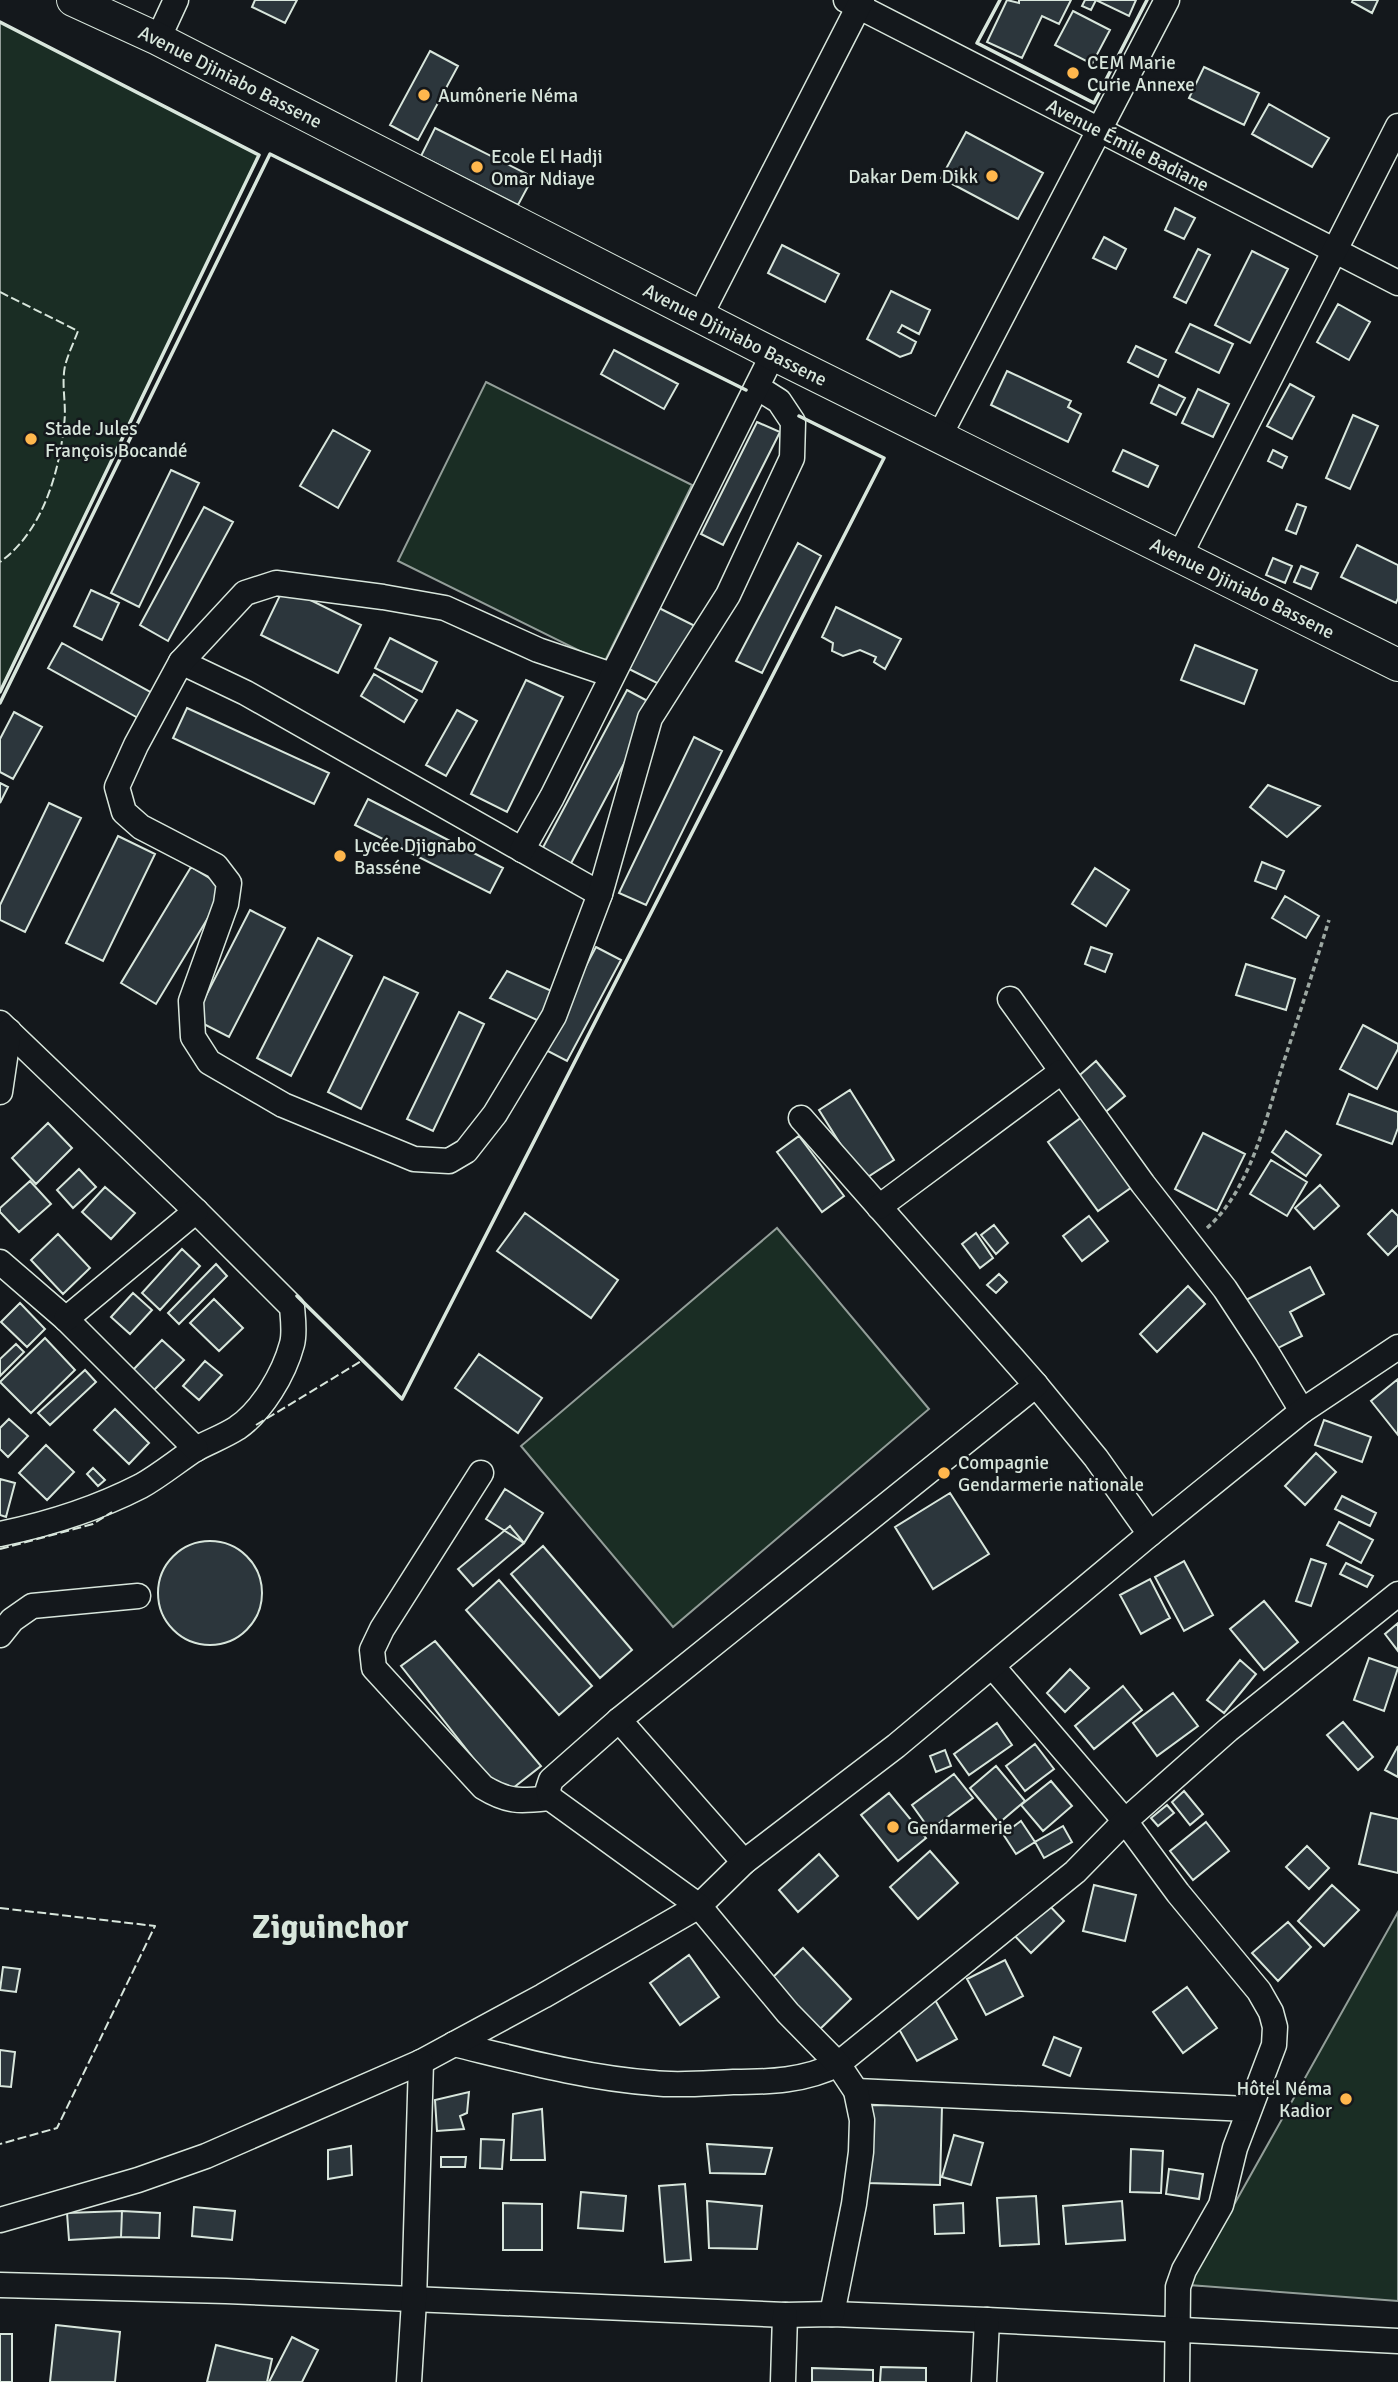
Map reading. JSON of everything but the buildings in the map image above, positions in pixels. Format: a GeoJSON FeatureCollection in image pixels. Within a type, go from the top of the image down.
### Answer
{"type":"FeatureCollection","features":[{"type":"Feature","properties":{"kind":"main road","name":"Avenue Djiniabo Bassene"},"geometry":{"type":"LineString","coordinates":[[73,0],[158,39],[773,354],[1398,665]]}},
{"type":"Feature","properties":{"kind":"street"},"geometry":{"type":"LineString","coordinates":[[158,39],[176,0]]}},
{"type":"Feature","properties":{"kind":"street"},"geometry":{"type":"LineString","coordinates":[[940,435],[1167,0]]}},
{"type":"Feature","properties":{"kind":"street"},"geometry":{"type":"LineString","coordinates":[[700,316],[856,2]]}},
{"type":"Feature","properties":{"kind":"street","name":"Avenue Émile Badiane"},"geometry":{"type":"LineString","coordinates":[[856,2],[1098,131],[1398,283]]}},
{"type":"Feature","properties":{"kind":"street"},"geometry":{"type":"LineString","coordinates":[[1180,555],[1398,126]]}},
{"type":"Feature","properties":{"kind":"street"},"geometry":{"type":"LineString","coordinates":[[522,850],[552,797],[773,354]]}},
{"type":"Feature","properties":{"kind":"street"},"geometry":{"type":"LineString","coordinates":[[612,676],[538,650],[445,608],[276,583],[245,593],[181,662],[136,745],[117,787],[124,812],[141,827],[216,866],[229,883],[226,904],[191,1001],[193,1037],[209,1062],[283,1105],[414,1159],[449,1161],[467,1151],[495,1114],[554,1016],[600,894],[650,718],[728,595],[792,458],[793,422],[779,401],[757,387]]}},
{"type":"Feature","properties":{"kind":"street"},"geometry":{"type":"LineString","coordinates":[[181,662],[246,693],[600,894]]}},
{"type":"Feature","properties":{"kind":"street"},"geometry":{"type":"LineString","coordinates":[[1010,999],[1188,1245],[1225,1289],[1268,1353],[1302,1411]]}},
{"type":"Feature","properties":{"kind":"street"},"geometry":{"type":"LineString","coordinates":[[0,1092],[5,1027]]}},
{"type":"Feature","properties":{"kind":"street"},"geometry":{"type":"LineString","coordinates":[[0,1534],[31,1528],[98,1506],[143,1485],[196,1449],[237,1427],[259,1407],[283,1368],[293,1342],[292,1307],[5,1027]]}},
{"type":"Feature","properties":{"kind":"street"},"geometry":{"type":"LineString","coordinates":[[879,1208],[1061,1072]]}},
{"type":"Feature","properties":{"kind":"street"},"geometry":{"type":"LineString","coordinates":[[802,1118],[1036,1385],[1096,1458],[1150,1534]]}},
{"type":"Feature","properties":{"kind":"street"},"geometry":{"type":"LineString","coordinates":[[66,1319],[195,1211]]}},
{"type":"Feature","properties":{"kind":"street"},"geometry":{"type":"LineString","coordinates":[[0,1262],[66,1319],[196,1449]]}},
{"type":"Feature","properties":{"kind":"street"},"geometry":{"type":"LineString","coordinates":[[0,2220],[138,2180],[206,2157],[421,2062],[543,1996],[699,1906],[744,1862],[896,1746],[1302,1411],[1398,1348]]}},
{"type":"Feature","properties":{"kind":"street"},"geometry":{"type":"LineString","coordinates":[[550,1798],[548,1789],[551,1780],[619,1720],[1036,1385]]}},
{"type":"Feature","properties":{"kind":"street"},"geometry":{"type":"LineString","coordinates":[[481,1473],[382,1629],[372,1650],[374,1668],[483,1787],[500,1797],[519,1801],[550,1798],[699,1906],[788,2013],[838,2064],[856,2091],[862,2120],[854,2204],[832,2314]]}},
{"type":"Feature","properties":{"kind":"street"},"geometry":{"type":"LineString","coordinates":[[454,2044],[577,2073],[655,2084],[758,2082],[805,2077],[838,2064],[1075,1872],[1125,1821],[1228,1730],[1398,1594]]}},
{"type":"Feature","properties":{"kind":"street"},"geometry":{"type":"LineString","coordinates":[[0,1635],[12,1620],[32,1606],[138,1596]]}},
{"type":"Feature","properties":{"kind":"street"},"geometry":{"type":"LineString","coordinates":[[993,1667],[1125,1821],[1178,1893],[1259,1991],[1271,2012],[1275,2027],[1274,2045],[1248,2109],[1228,2172],[1221,2205],[1184,2270],[1178,2287],[1177,2382]]}},
{"type":"Feature","properties":{"kind":"street"},"geometry":{"type":"LineString","coordinates":[[619,1720],[744,1862]]}},
{"type":"Feature","properties":{"kind":"street"},"geometry":{"type":"LineString","coordinates":[[409,2382],[421,2062]]}},
{"type":"Feature","properties":{"kind":"street"},"geometry":{"type":"LineString","coordinates":[[856,2091],[1248,2109]]}},
{"type":"Feature","properties":{"kind":"street"},"geometry":{"type":"LineString","coordinates":[[0,2285],[226,2291],[785,2315],[832,2314],[987,2320],[1398,2341]]}},
{"type":"Feature","properties":{"kind":"street"},"geometry":{"type":"LineString","coordinates":[[783,2382],[785,2315]]}},
{"type":"Feature","properties":{"kind":"street"},"geometry":{"type":"LineString","coordinates":[[984,2382],[987,2320]]}},
{"type":"Feature","properties":{"kind":"path"},"geometry":{"type":"LineString","coordinates":[[1188,1245],[1227,1207],[1249,1165],[1264,1128],[1329,920]]}},
{"type":"Feature","properties":{"kind":"green space"},"geometry":{"type":"Polygon","coordinates":[[[0,22],[259,155],[0,692],[0,22]]]}},
{"type":"Feature","properties":{"kind":"green space"},"geometry":{"type":"Polygon","coordinates":[[[486,382],[692,485],[604,663],[398,561],[486,382]]]}},
{"type":"Feature","properties":{"kind":"green space"},"geometry":{"type":"Polygon","coordinates":[[[777,1228],[929,1409],[673,1627],[521,1446],[777,1228]]]}},
{"type":"Feature","properties":{"kind":"green space","name":"Hôtel Néma Kadior"},"geometry":{"type":"Polygon","coordinates":[[[1398,1912],[1398,2301],[1189,2285],[1398,1912]]]}},
{"type":"Feature","properties":{"kind":"fence"},"geometry":{"type":"LineString","coordinates":[[0,292],[78,331],[65,366],[64,425],[53,482],[27,535],[15,550],[0,562]]}},
{"type":"Feature","properties":{"kind":"fence"},"geometry":{"type":"LineString","coordinates":[[256,1425],[363,1360]]}},
{"type":"Feature","properties":{"kind":"fence"},"geometry":{"type":"LineString","coordinates":[[0,1549],[93,1524],[112,1512]]}},
{"type":"Feature","properties":{"kind":"fence"},"geometry":{"type":"LineString","coordinates":[[0,1908],[155,1926],[57,2128],[0,2144]]}},
{"type":"Feature","properties":{"kind":"wall"},"geometry":{"type":"LineString","coordinates":[[1000,0],[977,43],[1094,103],[1147,0]]}},
{"type":"Feature","properties":{"kind":"wall"},"geometry":{"type":"LineString","coordinates":[[0,22],[259,155],[0,692]]}},
{"type":"Feature","properties":{"kind":"wall"},"geometry":{"type":"LineString","coordinates":[[0,703],[270,154],[746,390]]}},
{"type":"Feature","properties":{"kind":"wall"},"geometry":{"type":"LineString","coordinates":[[297,1296],[402,1399],[884,458],[799,416]]}},
{"type":"Feature","properties":{"kind":"place","name":"CEM Marie Curie Annexe"},"geometry":{"type":"Point","coordinates":[1073,73]}},
{"type":"Feature","properties":{"kind":"place","name":"Aumônerie Néma"},"geometry":{"type":"Point","coordinates":[424,95]}},
{"type":"Feature","properties":{"kind":"place","name":"Ecole El Hadji Omar Ndiaye"},"geometry":{"type":"Point","coordinates":[477,167]}},
{"type":"Feature","properties":{"kind":"place","name":"Dakar Dem Dikk"},"geometry":{"type":"Point","coordinates":[992,176]}},
{"type":"Feature","properties":{"kind":"place","name":"Stade Jules François Bocandé"},"geometry":{"type":"Point","coordinates":[31,439]}},
{"type":"Feature","properties":{"kind":"place","name":"Lycée Djignabo Basséne"},"geometry":{"type":"Point","coordinates":[340,856]}},
{"type":"Feature","properties":{"kind":"place","name":"Compagnie Gendarmerie nationale"},"geometry":{"type":"Point","coordinates":[944,1473]}},
{"type":"Feature","properties":{"kind":"place","name":"Gendarmerie"},"geometry":{"type":"Point","coordinates":[893,1827]}},
{"type":"Feature","properties":{"kind":"place","name":"Hôtel Néma Kadior"},"geometry":{"type":"Point","coordinates":[1346,2099]}},
{"type":"Feature","properties":{"kind":"district","name":"Ziguinchor"},"geometry":{"type":"Point","coordinates":[330,1926]}}]}
